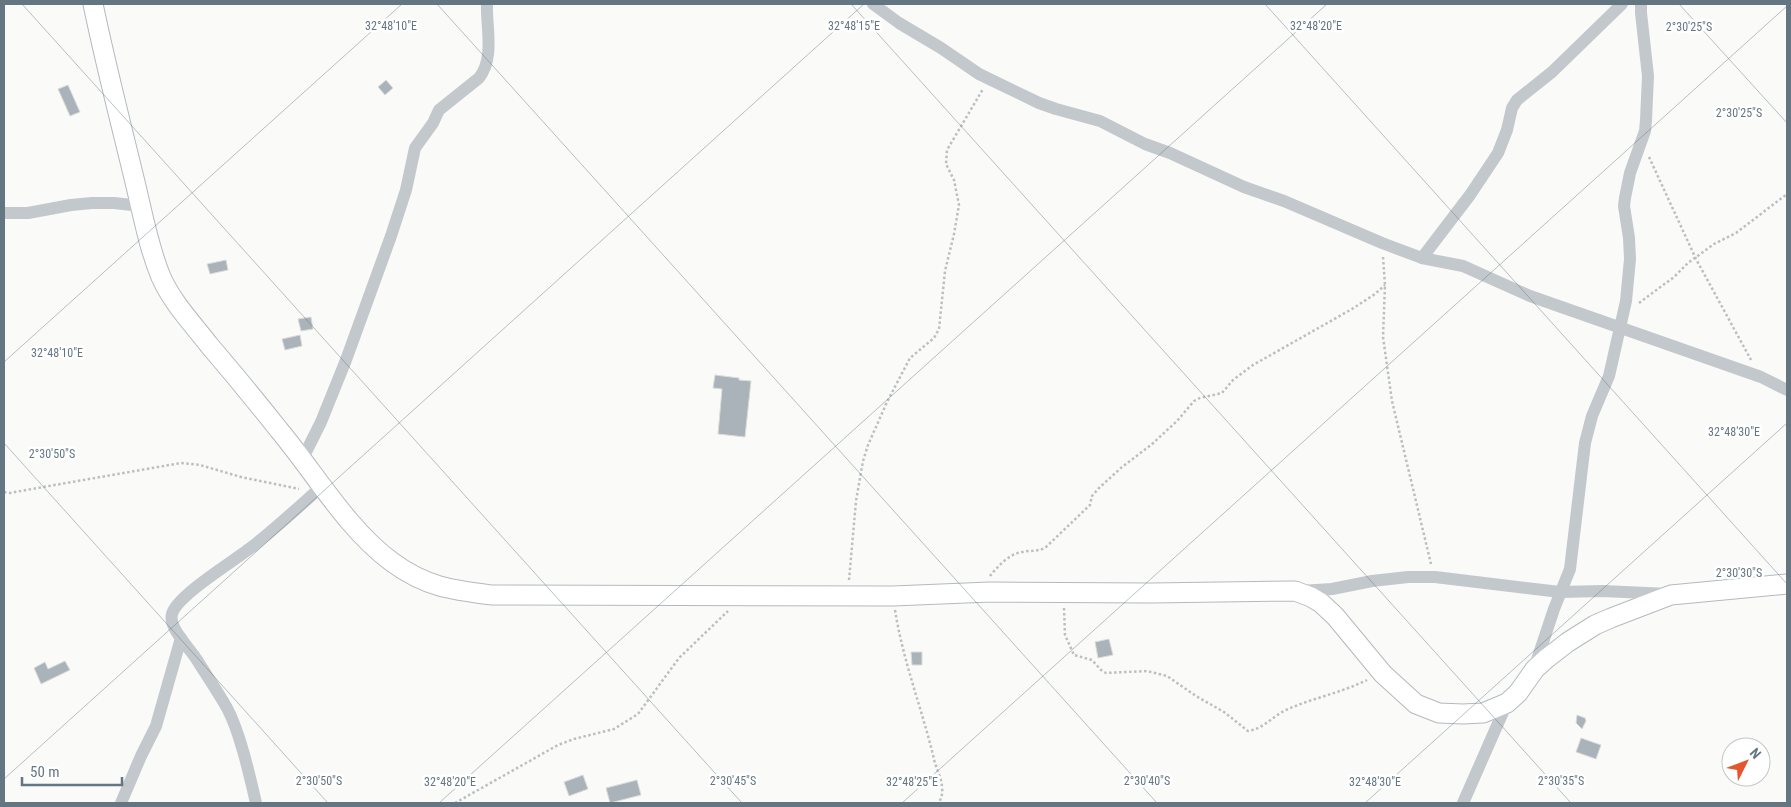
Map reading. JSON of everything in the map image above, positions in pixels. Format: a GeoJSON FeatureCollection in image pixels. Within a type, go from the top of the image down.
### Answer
{"type":"FeatureCollection","features":[{"type":"Feature","properties":{"kind":"street"},"geometry":{"type":"LineString","coordinates":[[93,4],[141,206],[156,261],[169,292],[185,315],[302,460],[319,489],[392,562],[417,578],[449,589],[492,595],[893,596],[978,592],[1151,593],[1295,591],[1332,589],[1399,578],[1434,577],[1560,592],[1603,591],[1671,595]]}},
{"type":"Feature","properties":{"kind":"street"},"geometry":{"type":"LineString","coordinates":[[302,460],[321,422],[343,367],[391,236],[406,190],[415,148],[433,123],[439,110],[480,78],[484,72],[488,55],[487,4]]}},
{"type":"Feature","properties":{"kind":"street"},"geometry":{"type":"LineString","coordinates":[[873,4],[899,23],[989,79],[1056,109],[1100,121],[1144,144],[1170,153],[1382,243],[1422,258],[1464,266],[1530,296],[1761,377],[1787,390]]}},
{"type":"Feature","properties":{"kind":"street"},"geometry":{"type":"LineString","coordinates":[[1422,258],[1470,195],[1498,153],[1508,130],[1512,108],[1517,100],[1558,66],[1622,4]]}},
{"type":"Feature","properties":{"kind":"street"},"geometry":{"type":"LineString","coordinates":[[1295,591],[1321,603],[1335,616],[1381,672],[1398,689],[1416,704],[1438,712],[1483,713],[1507,703],[1518,693],[1535,668],[1560,592],[1570,569],[1586,443],[1592,416],[1609,376],[1623,314],[1630,259],[1624,206],[1628,180],[1641,143],[1646,120],[1648,76],[1641,13],[1642,4]]}},
{"type":"Feature","properties":{"kind":"street"},"geometry":{"type":"LineString","coordinates":[[4,213],[28,213],[92,203],[141,206]]}},
{"type":"Feature","properties":{"kind":"street"},"geometry":{"type":"LineString","coordinates":[[256,803],[238,736],[228,710],[194,655],[180,638],[173,626],[171,616],[175,607],[182,600],[254,545],[319,489]]}},
{"type":"Feature","properties":{"kind":"street"},"geometry":{"type":"LineString","coordinates":[[1535,668],[1568,642],[1595,625],[1671,595],[1787,584]]}},
{"type":"Feature","properties":{"kind":"street"},"geometry":{"type":"LineString","coordinates":[[120,803],[156,726],[180,638]]}},
{"type":"Feature","properties":{"kind":"street"},"geometry":{"type":"LineString","coordinates":[[1463,803],[1507,703]]}},
{"type":"Feature","properties":{"kind":"path"},"geometry":{"type":"LineString","coordinates":[[847,595],[856,500],[868,445],[887,402],[910,358],[934,338],[939,329],[945,271],[959,205],[954,180],[946,164],[947,150],[989,79]]}},
{"type":"Feature","properties":{"kind":"path"},"geometry":{"type":"LineString","coordinates":[[1641,143],[1651,160],[1696,257],[1761,377]]}},
{"type":"Feature","properties":{"kind":"path"},"geometry":{"type":"LineString","coordinates":[[1623,314],[1674,277],[1696,257],[1714,244],[1736,233],[1777,204],[1787,194]]}},
{"type":"Feature","properties":{"kind":"path"},"geometry":{"type":"LineString","coordinates":[[1382,243],[1385,284],[1384,337],[1392,401],[1434,577]]}},
{"type":"Feature","properties":{"kind":"path"},"geometry":{"type":"LineString","coordinates":[[978,592],[994,570],[1011,556],[1024,551],[1039,551],[1046,547],[1087,508],[1092,496],[1099,488],[1122,467],[1151,445],[1177,421],[1194,401],[1222,393],[1233,380],[1253,365],[1352,309],[1375,294],[1385,284]]}},
{"type":"Feature","properties":{"kind":"path"},"geometry":{"type":"LineString","coordinates":[[4,492],[10,493],[181,463],[200,464],[241,477],[284,487],[319,489]]}},
{"type":"Feature","properties":{"kind":"path"},"geometry":{"type":"LineString","coordinates":[[1064,592],[1064,625],[1068,643],[1074,655],[1092,660],[1106,673],[1147,671],[1167,676],[1224,712],[1248,731],[1258,728],[1284,711],[1350,688],[1381,672]]}},
{"type":"Feature","properties":{"kind":"path"},"geometry":{"type":"LineString","coordinates":[[455,803],[558,745],[574,739],[614,730],[628,722],[638,714],[679,658],[743,596]]}},
{"type":"Feature","properties":{"kind":"path"},"geometry":{"type":"LineString","coordinates":[[893,596],[895,613],[909,668],[931,742],[935,764],[941,778],[943,790],[939,803]]}},
{"type":"Feature","properties":{"kind":"building"},"geometry":{"type":"Polygon","coordinates":[[[386,80],[393,88],[385,95],[378,87],[386,80]]]}},
{"type":"Feature","properties":{"kind":"building"},"geometry":{"type":"Polygon","coordinates":[[[68,85],[80,112],[70,116],[58,89],[68,85]]]}},
{"type":"Feature","properties":{"kind":"building"},"geometry":{"type":"Polygon","coordinates":[[[226,260],[228,270],[210,274],[207,264],[226,260]]]}},
{"type":"Feature","properties":{"kind":"building"},"geometry":{"type":"Polygon","coordinates":[[[311,317],[313,329],[301,331],[298,319],[311,317]]]}},
{"type":"Feature","properties":{"kind":"building"},"geometry":{"type":"Polygon","coordinates":[[[300,335],[302,346],[285,350],[282,339],[300,335]]]}},
{"type":"Feature","properties":{"kind":"building"},"geometry":{"type":"Polygon","coordinates":[[[715,375],[751,381],[745,437],[718,434],[722,389],[713,388],[715,375]]]}},
{"type":"Feature","properties":{"kind":"building"},"geometry":{"type":"Polygon","coordinates":[[[1109,639],[1113,655],[1098,658],[1095,642],[1109,639]]]}},
{"type":"Feature","properties":{"kind":"building"},"geometry":{"type":"Polygon","coordinates":[[[911,652],[922,652],[922,665],[912,665],[911,652]]]}},
{"type":"Feature","properties":{"kind":"building"},"geometry":{"type":"Polygon","coordinates":[[[65,661],[70,670],[41,684],[34,668],[45,662],[48,669],[65,661]]]}},
{"type":"Feature","properties":{"kind":"building"},"geometry":{"type":"Polygon","coordinates":[[[1577,715],[1585,718],[1586,721],[1582,729],[1576,723],[1577,715]]]}},
{"type":"Feature","properties":{"kind":"building"},"geometry":{"type":"Polygon","coordinates":[[[1581,738],[1601,745],[1596,759],[1576,752],[1581,738]]]}},
{"type":"Feature","properties":{"kind":"building"},"geometry":{"type":"Polygon","coordinates":[[[583,775],[588,789],[569,796],[564,782],[583,775]]]}},
{"type":"Feature","properties":{"kind":"building"},"geometry":{"type":"Polygon","coordinates":[[[637,780],[641,795],[610,803],[606,788],[637,780]]]}}]}
